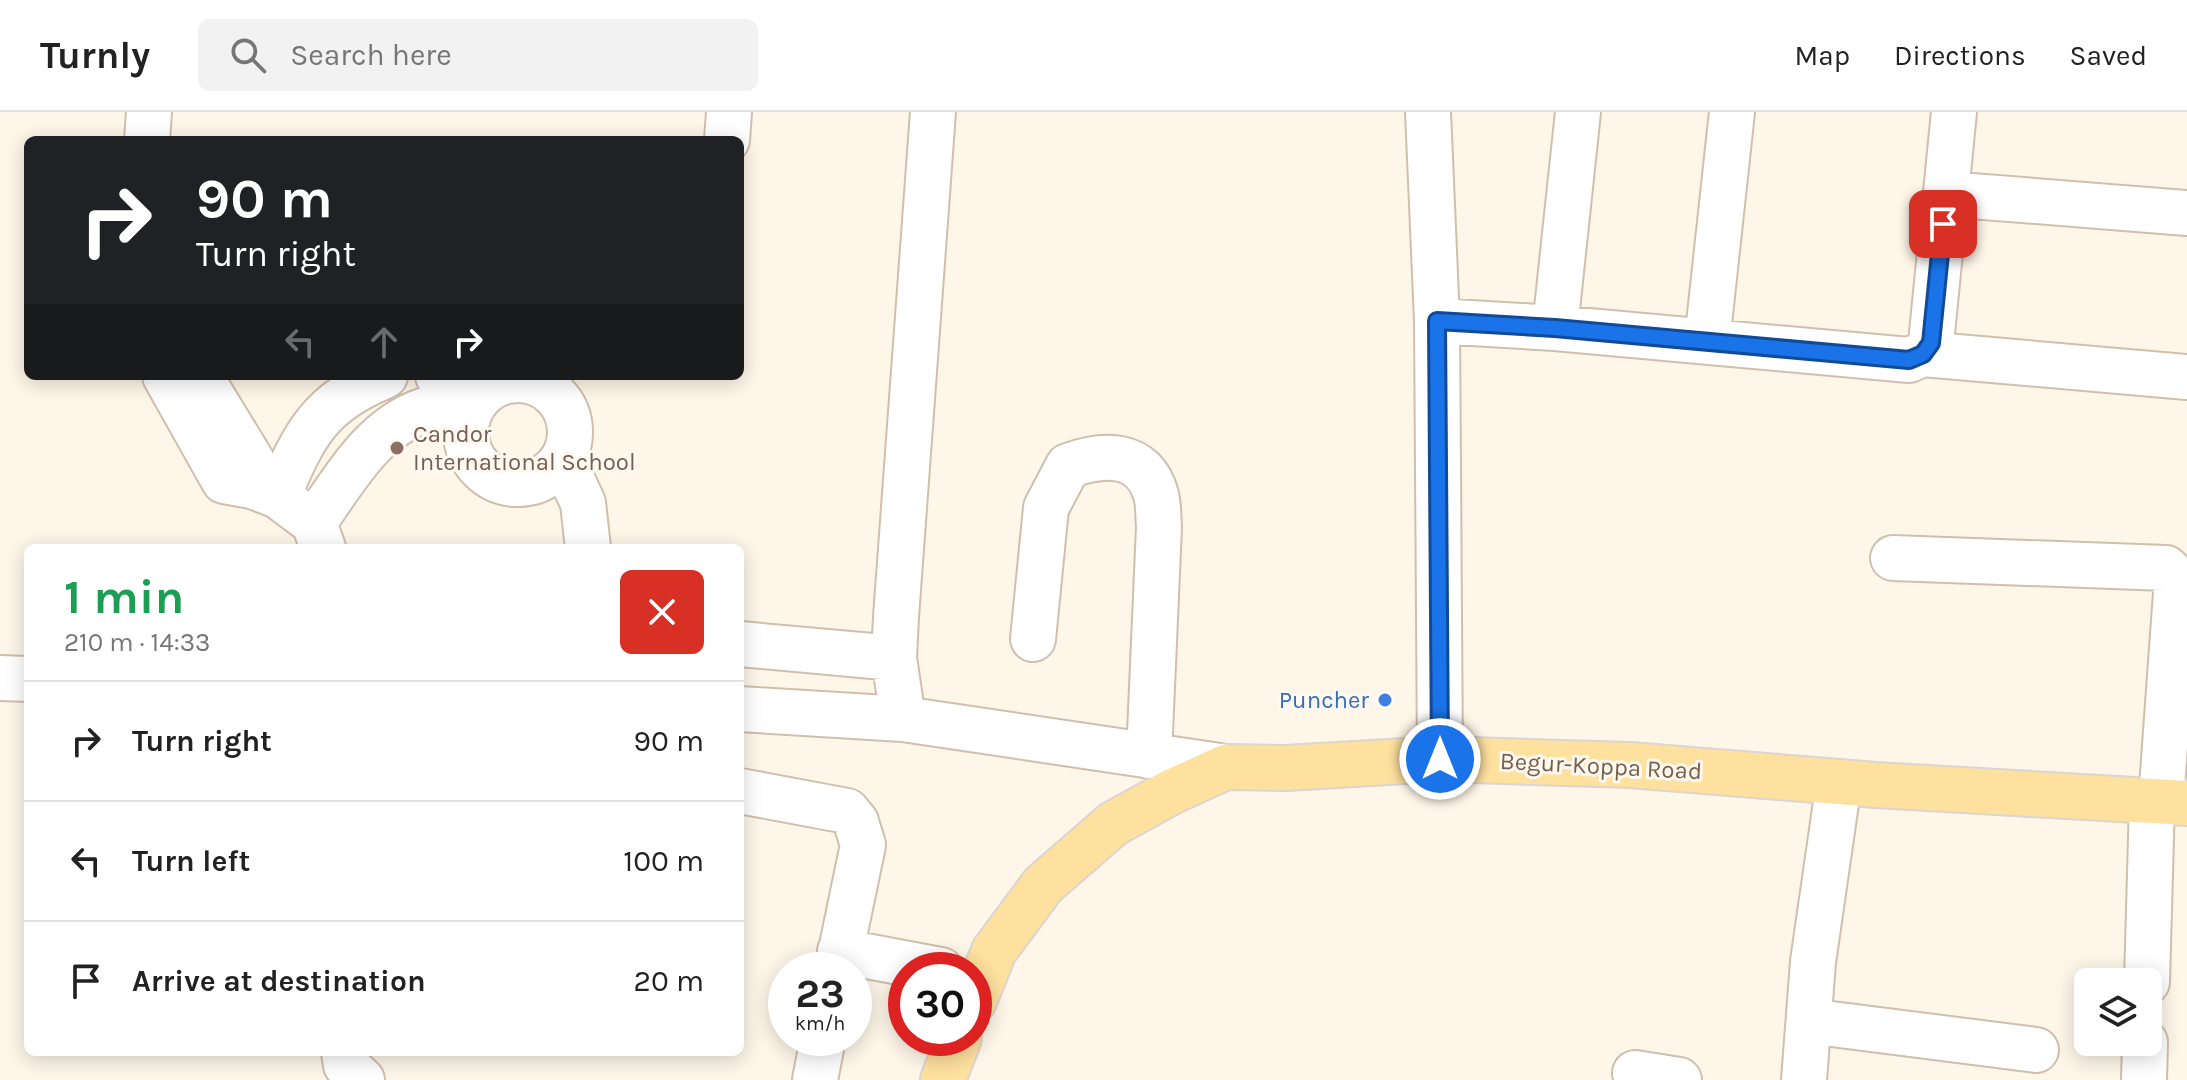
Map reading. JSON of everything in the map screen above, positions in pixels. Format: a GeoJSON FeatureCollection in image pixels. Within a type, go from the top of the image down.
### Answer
{"type":"FeatureCollection","features":[{"type":"Feature","properties":{"kind":"main road","name":"Begur-Koppa Road"},"geometry":{"type":"LineString","coordinates":[[992,955],[1043,885],[1113,824],[1171,792],[1226,767],[1286,768],[1440,759],[1630,765],[1853,783],[2167,802]]}},
{"type":"Feature","properties":{"kind":"main road"},"geometry":{"type":"LineString","coordinates":[[943,1080],[952,1056]]}},
{"type":"Feature","properties":{"kind":"street"},"geometry":{"type":"LineString","coordinates":[[147,136],[149,112]]}},
{"type":"Feature","properties":{"kind":"street"},"geometry":{"type":"LineString","coordinates":[[727,136],[729,112]]}},
{"type":"Feature","properties":{"kind":"street"},"geometry":{"type":"LineString","coordinates":[[903,719],[894,658],[933,112]]}},
{"type":"Feature","properties":{"kind":"street"},"geometry":{"type":"LineString","coordinates":[[1428,112],[1437,321],[1440,759]]}},
{"type":"Feature","properties":{"kind":"street"},"geometry":{"type":"LineString","coordinates":[[1555,328],[1578,112]]}},
{"type":"Feature","properties":{"kind":"street"},"geometry":{"type":"LineString","coordinates":[[1707,342],[1732,112]]}},
{"type":"Feature","properties":{"kind":"street"},"geometry":{"type":"LineString","coordinates":[[1923,354],[1931,343],[1954,112]]}},
{"type":"Feature","properties":{"kind":"street"},"geometry":{"type":"LineString","coordinates":[[1946,194],[2187,213]]}},
{"type":"Feature","properties":{"kind":"street"},"geometry":{"type":"LineString","coordinates":[[1437,321],[1555,328],[1909,360],[1923,354],[2187,377]]}},
{"type":"Feature","properties":{"kind":"street"},"geometry":{"type":"LineString","coordinates":[[167,380],[224,481],[265,491]]}},
{"type":"Feature","properties":{"kind":"street"},"geometry":{"type":"LineString","coordinates":[[202,380],[253,463],[265,491],[318,536],[366,448],[426,409],[473,405],[502,381],[561,383],[571,435],[563,460],[545,478],[521,486],[496,481],[476,465],[465,442],[473,405]]}},
{"type":"Feature","properties":{"kind":"street"},"geometry":{"type":"LineString","coordinates":[[265,491],[331,405],[375,380]]}},
{"type":"Feature","properties":{"kind":"street"},"geometry":{"type":"LineString","coordinates":[[450,380],[473,405]]}},
{"type":"Feature","properties":{"kind":"street"},"geometry":{"type":"LineString","coordinates":[[1033,639],[1046,508],[1068,466],[1092,457],[1119,458],[1144,470],[1156,496],[1159,527],[1149,756]]}},
{"type":"Feature","properties":{"kind":"street"},"geometry":{"type":"LineString","coordinates":[[563,460],[583,503],[588,544]]}},
{"type":"Feature","properties":{"kind":"street"},"geometry":{"type":"LineString","coordinates":[[1893,558],[2166,568],[2177,579],[2167,802],[2149,968]]}},
{"type":"Feature","properties":{"kind":"street"},"geometry":{"type":"LineString","coordinates":[[744,644],[894,658]]}},
{"type":"Feature","properties":{"kind":"street"},"geometry":{"type":"LineString","coordinates":[[0,678],[24,679]]}},
{"type":"Feature","properties":{"kind":"street"},"geometry":{"type":"LineString","coordinates":[[744,709],[903,719],[1226,767]]}},
{"type":"Feature","properties":{"kind":"street"},"geometry":{"type":"LineString","coordinates":[[1853,783],[1813,962],[1810,1047],[2036,1050]]}},
{"type":"Feature","properties":{"kind":"street"},"geometry":{"type":"LineString","coordinates":[[744,792],[847,811],[856,822],[863,845],[840,952]]}},
{"type":"Feature","properties":{"kind":"street"},"geometry":{"type":"LineString","coordinates":[[345,1056],[346,1065],[362,1080]]}},
{"type":"Feature","properties":{"kind":"street"},"geometry":{"type":"LineString","coordinates":[[815,1080],[820,1056]]}},
{"type":"Feature","properties":{"kind":"street"},"geometry":{"type":"LineString","coordinates":[[2144,1080],[2145,1056]]}},
{"type":"Feature","properties":{"kind":"street"},"geometry":{"type":"LineString","coordinates":[[1635,1073],[1679,1080]]}},
{"type":"Feature","properties":{"kind":"place","name":"Candor International School"},"geometry":{"type":"Point","coordinates":[397,448]}},
{"type":"Feature","properties":{"kind":"place","name":"Puncher"},"geometry":{"type":"Point","coordinates":[1385,700]}},
{"type":"Feature","properties":{"kind":"route"},"geometry":{"type":"LineString","coordinates":[[1440,759],[1437,321],[1555,328],[1909,360],[1923,354],[1931,343],[1943,224]]}}]}
